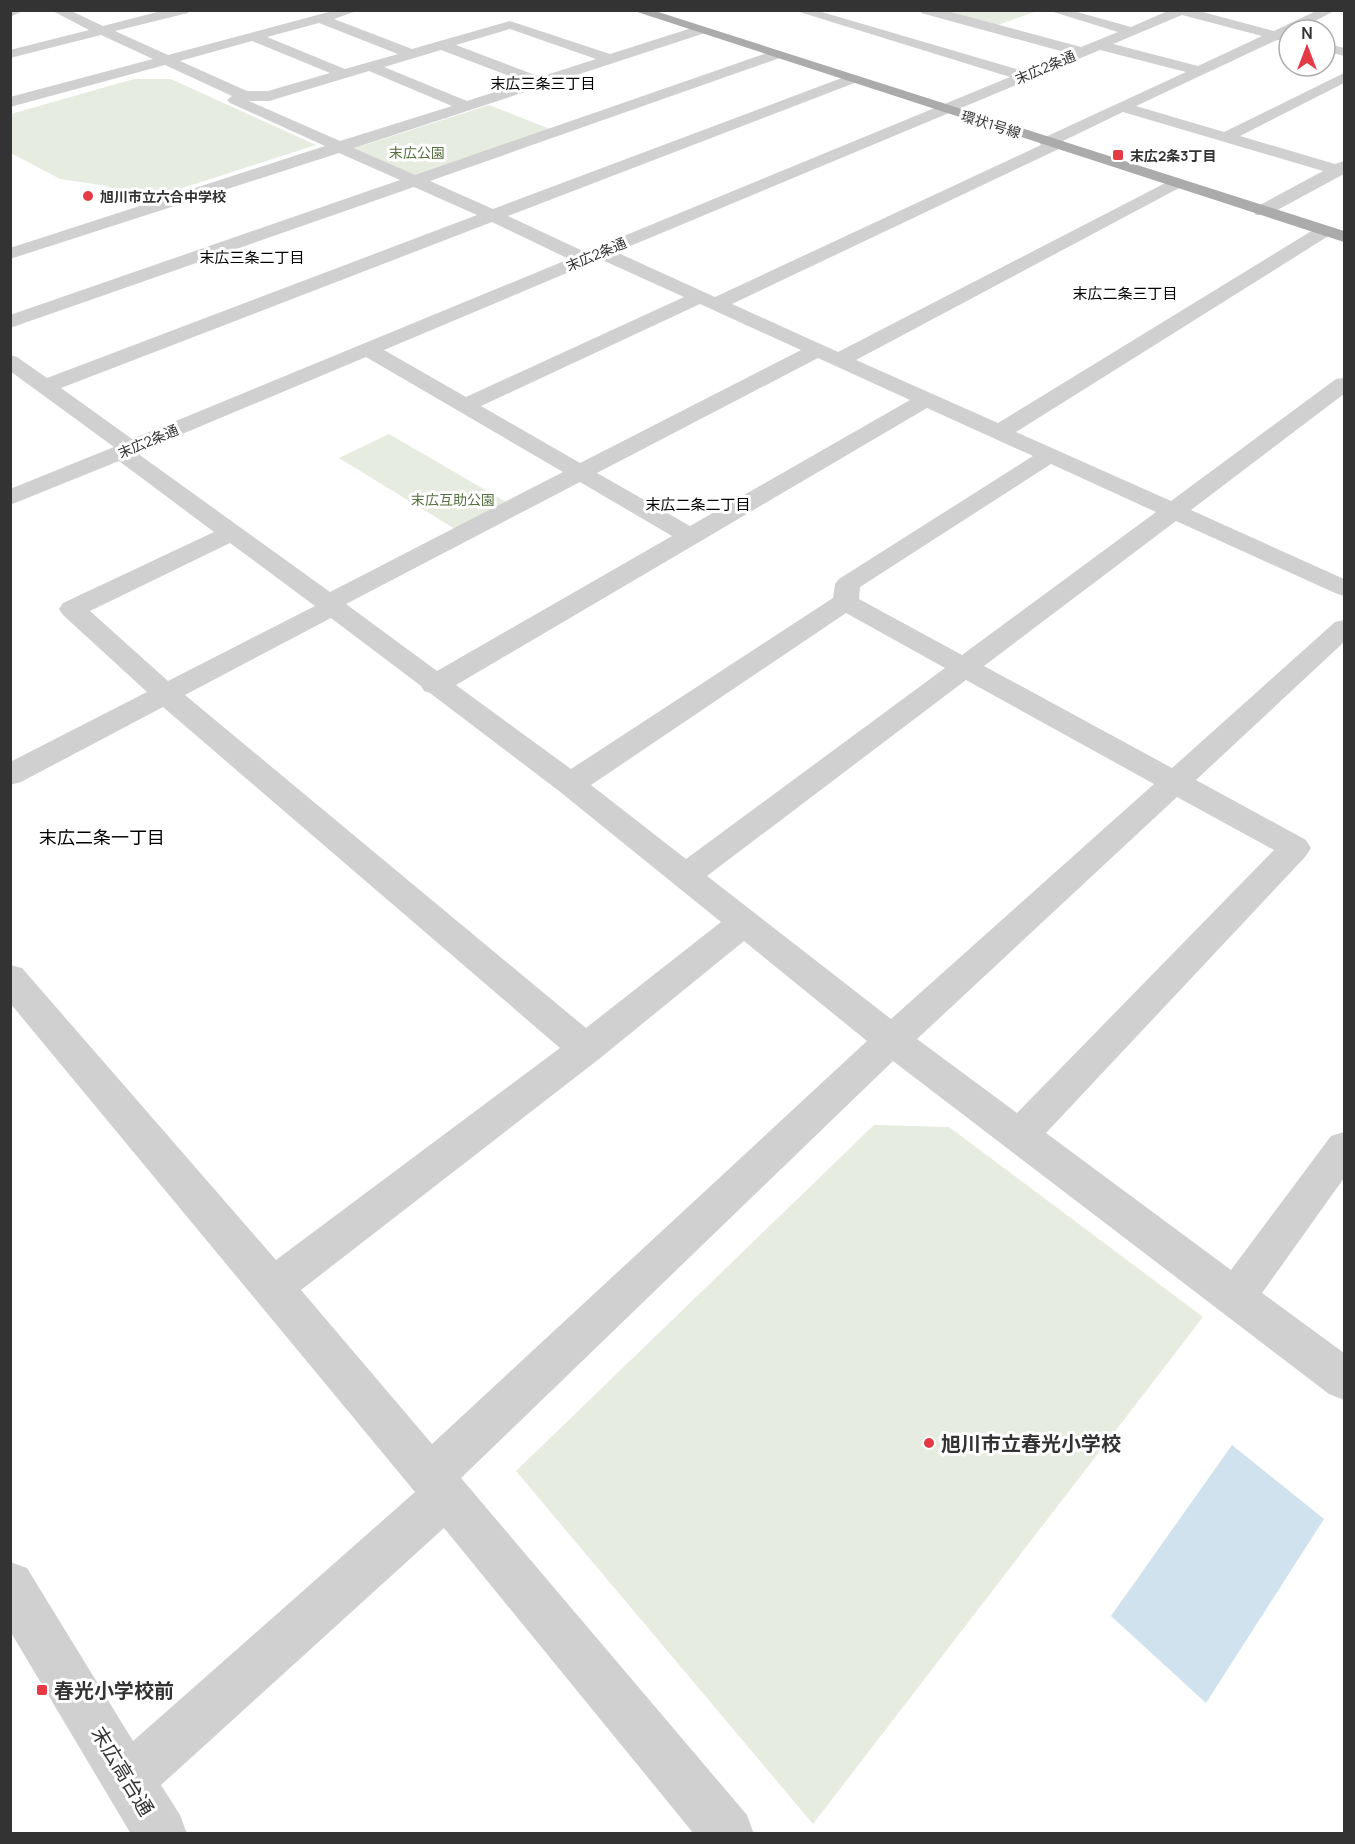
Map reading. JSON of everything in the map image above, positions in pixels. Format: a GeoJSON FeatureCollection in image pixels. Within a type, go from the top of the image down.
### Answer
{"type":"FeatureCollection","features":[{"type":"Feature","properties":{"kind":"main road","name":"環状1号線"},"geometry":{"type":"LineString","coordinates":[[645,11],[944,110],[1344,237]]}},
{"type":"Feature","properties":{"kind":"street"},"geometry":{"type":"LineString","coordinates":[[10,13],[19,10]]}},
{"type":"Feature","properties":{"kind":"street"},"geometry":{"type":"LineString","coordinates":[[57,10],[245,96]]}},
{"type":"Feature","properties":{"kind":"street"},"geometry":{"type":"LineString","coordinates":[[10,54],[183,10]]}},
{"type":"Feature","properties":{"kind":"street"},"geometry":{"type":"LineString","coordinates":[[10,102],[353,10]]}},
{"type":"Feature","properties":{"kind":"street"},"geometry":{"type":"LineString","coordinates":[[799,10],[1023,76]]}},
{"type":"Feature","properties":{"kind":"street"},"geometry":{"type":"LineString","coordinates":[[802,26],[846,10]]}},
{"type":"Feature","properties":{"kind":"street"},"geometry":{"type":"LineString","coordinates":[[926,10],[1197,70]]}},
{"type":"Feature","properties":{"kind":"street"},"geometry":{"type":"LineString","coordinates":[[1053,10],[1131,31]]}},
{"type":"Feature","properties":{"kind":"street"},"geometry":{"type":"LineString","coordinates":[[1316,18],[1330,10]]}},
{"type":"Feature","properties":{"kind":"street"},"geometry":{"type":"LineString","coordinates":[[1181,11],[1277,36]]}},
{"type":"Feature","properties":{"kind":"street","name":"末広2条通"},"geometry":{"type":"LineString","coordinates":[[10,498],[1181,11]]}},
{"type":"Feature","properties":{"kind":"street"},"geometry":{"type":"LineString","coordinates":[[321,19],[412,54]]}},
{"type":"Feature","properties":{"kind":"street"},"geometry":{"type":"LineString","coordinates":[[609,59],[510,25],[269,96],[245,96],[235,100],[493,216],[708,300],[1344,588]]}},
{"type":"Feature","properties":{"kind":"street"},"geometry":{"type":"LineString","coordinates":[[10,254],[700,30]]}},
{"type":"Feature","properties":{"kind":"street"},"geometry":{"type":"LineString","coordinates":[[253,37],[344,74]]}},
{"type":"Feature","properties":{"kind":"street"},"geometry":{"type":"LineString","coordinates":[[746,45],[768,37]]}},
{"type":"Feature","properties":{"kind":"street"},"geometry":{"type":"LineString","coordinates":[[464,406],[708,300],[1052,143],[1197,70],[1277,39]]}},
{"type":"Feature","properties":{"kind":"street"},"geometry":{"type":"LineString","coordinates":[[442,45],[539,82]]}},
{"type":"Feature","properties":{"kind":"street"},"geometry":{"type":"LineString","coordinates":[[10,322],[775,55]]}},
{"type":"Feature","properties":{"kind":"street"},"geometry":{"type":"LineString","coordinates":[[370,66],[466,106]]}},
{"type":"Feature","properties":{"kind":"street"},"geometry":{"type":"LineString","coordinates":[[1226,137],[1344,77]]}},
{"type":"Feature","properties":{"kind":"street"},"geometry":{"type":"LineString","coordinates":[[45,386],[852,79]]}},
{"type":"Feature","properties":{"kind":"street"},"geometry":{"type":"LineString","coordinates":[[1122,107],[1341,168]]}},
{"type":"Feature","properties":{"kind":"street"},"geometry":{"type":"LineString","coordinates":[[1262,211],[1341,168]]}},
{"type":"Feature","properties":{"kind":"street"},"geometry":{"type":"LineString","coordinates":[[839,360],[1175,183]]}},
{"type":"Feature","properties":{"kind":"street"},"geometry":{"type":"LineString","coordinates":[[1000,432],[1324,231]]}},
{"type":"Feature","properties":{"kind":"street"},"geometry":{"type":"LineString","coordinates":[[369,350],[689,536]]}},
{"type":"Feature","properties":{"kind":"street"},"geometry":{"type":"LineString","coordinates":[[10,775],[167,695],[330,605],[817,350]]}},
{"type":"Feature","properties":{"kind":"street"},"geometry":{"type":"LineString","coordinates":[[10,361],[231,533],[570,784],[892,1040],[1344,1379]]}},
{"type":"Feature","properties":{"kind":"street"},"geometry":{"type":"LineString","coordinates":[[686,875],[1344,384]]}},
{"type":"Feature","properties":{"kind":"street"},"geometry":{"type":"LineString","coordinates":[[434,685],[927,399]]}},
{"type":"Feature","properties":{"kind":"street"},"geometry":{"type":"LineString","coordinates":[[570,784],[845,602],[848,584],[1050,455]]}},
{"type":"Feature","properties":{"kind":"street"},"geometry":{"type":"LineString","coordinates":[[231,533],[72,609],[167,695],[586,1049]]}},
{"type":"Feature","properties":{"kind":"street"},"geometry":{"type":"LineString","coordinates":[[845,602],[1174,784],[1295,848],[1019,1136]]}},
{"type":"Feature","properties":{"kind":"street"},"geometry":{"type":"LineString","coordinates":[[129,1779],[438,1485],[892,1040],[1344,628]]}},
{"type":"Feature","properties":{"kind":"street"},"geometry":{"type":"LineString","coordinates":[[273,1287],[586,1049],[745,922]]}},
{"type":"Feature","properties":{"kind":"street"},"geometry":{"type":"LineString","coordinates":[[10,978],[273,1287],[728,1833]]}},
{"type":"Feature","properties":{"kind":"street"},"geometry":{"type":"LineString","coordinates":[[1235,1297],[1344,1148]]}},
{"type":"Feature","properties":{"kind":"street","name":"末広高台通"},"geometry":{"type":"LineString","coordinates":[[10,1585],[161,1833]]}},
{"type":"Feature","properties":{"kind":"green space"},"geometry":{"type":"Polygon","coordinates":[[[951,10],[1037,11],[995,26],[945,13],[951,10]]]}},
{"type":"Feature","properties":{"kind":"green space","name":"旭川市立六合中学校"},"geometry":{"type":"Polygon","coordinates":[[[134,79],[171,79],[316,145],[136,203],[107,186],[60,179],[11,153],[11,114],[134,79]]]}},
{"type":"Feature","properties":{"kind":"green space","name":"末広公園"},"geometry":{"type":"Polygon","coordinates":[[[489,105],[550,129],[415,176],[355,148],[489,105]]]}},
{"type":"Feature","properties":{"kind":"green space","name":"末広互助公園"},"geometry":{"type":"Polygon","coordinates":[[[389,434],[506,502],[455,529],[339,458],[389,434]]]}},
{"type":"Feature","properties":{"kind":"green space"},"geometry":{"type":"Polygon","coordinates":[[[874,1125],[949,1127],[1203,1317],[813,1824],[516,1471],[874,1125]]]}},
{"type":"Feature","properties":{"kind":"water"},"geometry":{"type":"Polygon","coordinates":[[[1232,1445],[1324,1519],[1206,1703],[1111,1616],[1232,1445]]]}},
{"type":"Feature","properties":{"kind":"place","name":"末広2条3丁目"},"geometry":{"type":"Point","coordinates":[1118,155]}},
{"type":"Feature","properties":{"kind":"place","name":"旭川市立六合中学校"},"geometry":{"type":"Point","coordinates":[88,196]}},
{"type":"Feature","properties":{"kind":"place","name":"旭川市立春光小学校"},"geometry":{"type":"Point","coordinates":[929,1443]}},
{"type":"Feature","properties":{"kind":"place","name":"春光小学校前"},"geometry":{"type":"Point","coordinates":[42,1690]}},
{"type":"Feature","properties":{"kind":"district","name":"末広三条三丁目"},"geometry":{"type":"Point","coordinates":[543,83]}},
{"type":"Feature","properties":{"kind":"district","name":"末広三条二丁目"},"geometry":{"type":"Point","coordinates":[252,257]}},
{"type":"Feature","properties":{"kind":"district","name":"末広二条三丁目"},"geometry":{"type":"Point","coordinates":[1125,293]}},
{"type":"Feature","properties":{"kind":"district","name":"末広二条二丁目"},"geometry":{"type":"Point","coordinates":[698,504]}},
{"type":"Feature","properties":{"kind":"district","name":"末広二条一丁目"},"geometry":{"type":"Point","coordinates":[102,837]}}]}
